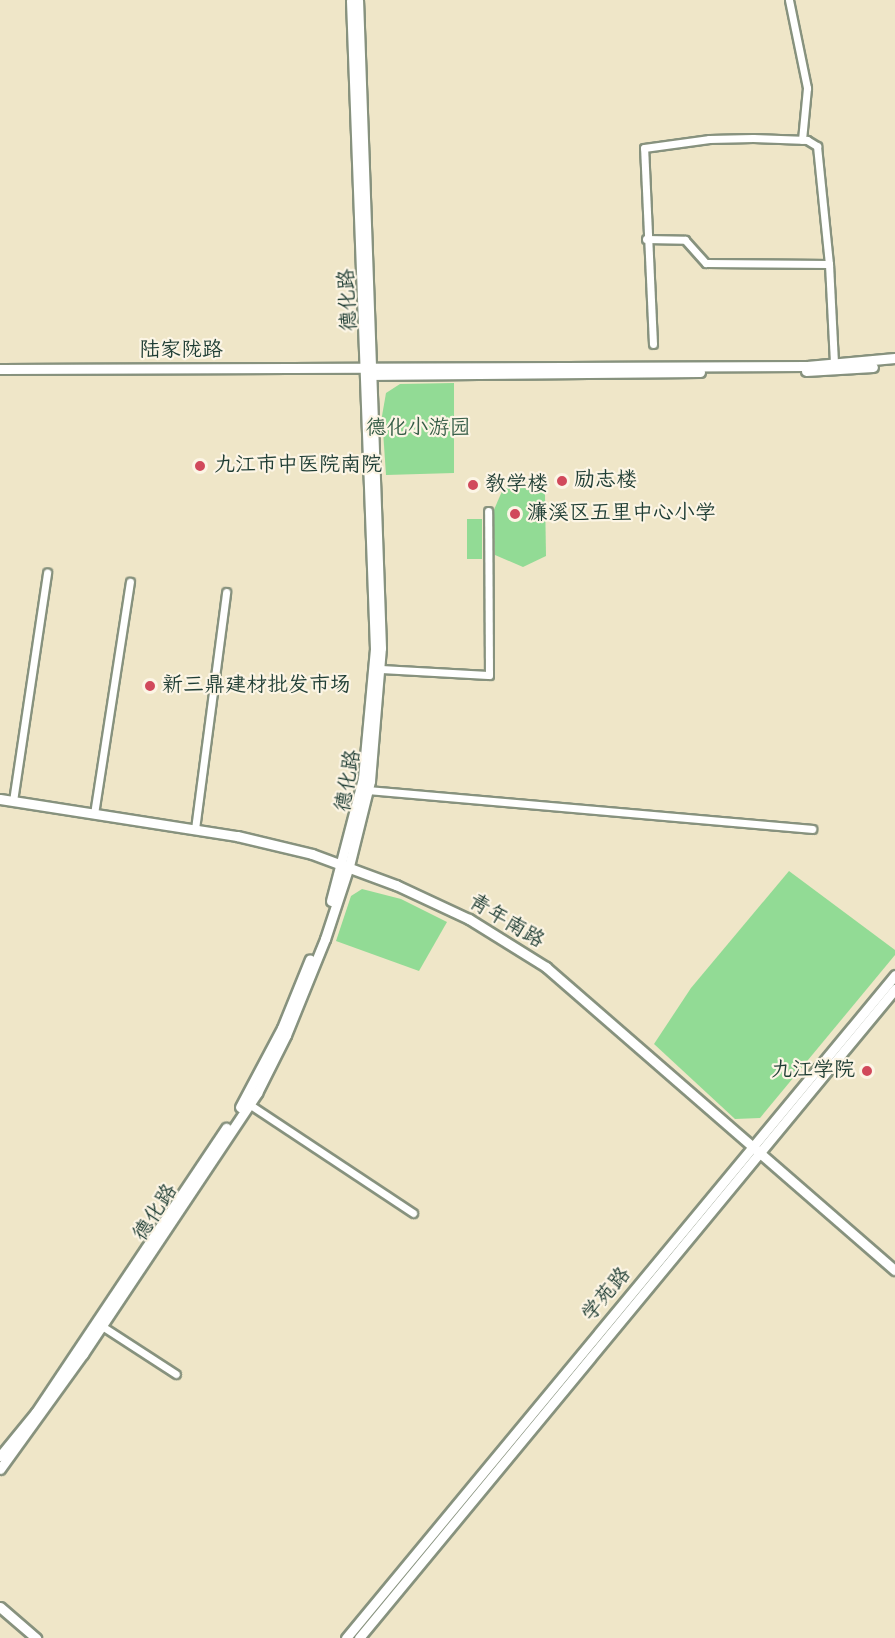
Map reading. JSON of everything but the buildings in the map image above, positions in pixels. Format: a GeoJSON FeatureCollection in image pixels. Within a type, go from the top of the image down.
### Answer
{"type":"FeatureCollection","features":[{"type":"Feature","properties":{"kind":"main road","name":"德化路"},"geometry":{"type":"LineString","coordinates":[[0,1469],[102,1326],[249,1104],[288,1030],[346,865],[368,790],[380,669],[380,555],[367,372],[351,0]]}},
{"type":"Feature","properties":{"kind":"main road","name":"德化路"},"geometry":{"type":"LineString","coordinates":[[0,1456],[36,1412],[245,1099],[282,1028],[346,865],[363,778],[375,650],[358,0]]}},
{"type":"Feature","properties":{"kind":"main road"},"geometry":{"type":"LineString","coordinates":[[367,372],[834,364],[895,358]]}},
{"type":"Feature","properties":{"kind":"main road"},"geometry":{"type":"LineString","coordinates":[[367,372],[851,371],[895,363]]}},
{"type":"Feature","properties":{"kind":"main road","name":"陆家陇路"},"geometry":{"type":"LineString","coordinates":[[0,369],[367,372]]}},
{"type":"Feature","properties":{"kind":"main road","name":"青年南路"},"geometry":{"type":"LineString","coordinates":[[0,799],[195,830],[301,851],[346,865],[469,919],[546,967],[895,1270]]}},
{"type":"Feature","properties":{"kind":"main road","name":"学苑路"},"geometry":{"type":"LineString","coordinates":[[346,1638],[895,975]]}},
{"type":"Feature","properties":{"kind":"main road","name":"学苑路"},"geometry":{"type":"LineString","coordinates":[[359,1638],[762,1153],[895,989]]}},
{"type":"Feature","properties":{"kind":"main road"},"geometry":{"type":"LineString","coordinates":[[0,1607],[36,1638]]}},
{"type":"Feature","properties":{"kind":"street"},"geometry":{"type":"LineString","coordinates":[[789,0],[807,88],[802,140]]}},
{"type":"Feature","properties":{"kind":"street"},"geometry":{"type":"LineString","coordinates":[[652,344],[644,148],[709,139],[802,140],[817,146],[829,264],[834,364]]}},
{"type":"Feature","properties":{"kind":"street"},"geometry":{"type":"LineString","coordinates":[[646,239],[685,240],[706,263],[829,264]]}},
{"type":"Feature","properties":{"kind":"street"},"geometry":{"type":"LineString","coordinates":[[380,669],[489,675],[488,511]]}},
{"type":"Feature","properties":{"kind":"street"},"geometry":{"type":"LineString","coordinates":[[13,801],[47,573]]}},
{"type":"Feature","properties":{"kind":"street"},"geometry":{"type":"LineString","coordinates":[[94,813],[130,582]]}},
{"type":"Feature","properties":{"kind":"street"},"geometry":{"type":"LineString","coordinates":[[195,830],[226,592]]}},
{"type":"Feature","properties":{"kind":"street"},"geometry":{"type":"LineString","coordinates":[[368,790],[812,829]]}},
{"type":"Feature","properties":{"kind":"street"},"geometry":{"type":"LineString","coordinates":[[249,1104],[413,1213]]}},
{"type":"Feature","properties":{"kind":"street"},"geometry":{"type":"LineString","coordinates":[[102,1326],[176,1374]]}},
{"type":"Feature","properties":{"kind":"green space","name":"德化小游园"},"geometry":{"type":"Polygon","coordinates":[[[454,383],[454,473],[386,475],[382,416],[386,393],[400,384],[454,383]]]}},
{"type":"Feature","properties":{"kind":"green space"},"geometry":{"type":"Polygon","coordinates":[[[525,482],[545,494],[546,556],[523,567],[495,555],[493,512],[503,489],[525,482]]]}},
{"type":"Feature","properties":{"kind":"green space"},"geometry":{"type":"Polygon","coordinates":[[[467,519],[482,519],[482,559],[467,559],[467,519]]]}},
{"type":"Feature","properties":{"kind":"green space"},"geometry":{"type":"Polygon","coordinates":[[[789,871],[895,950],[895,955],[760,1118],[735,1119],[654,1044],[691,988],[789,871]]]}},
{"type":"Feature","properties":{"kind":"green space"},"geometry":{"type":"Polygon","coordinates":[[[362,889],[401,899],[447,922],[419,971],[336,941],[351,896],[362,889]]]}},
{"type":"Feature","properties":{"kind":"place","name":"九江市中医院南院"},"geometry":{"type":"Point","coordinates":[200,466]}},
{"type":"Feature","properties":{"kind":"place","name":"励志楼"},"geometry":{"type":"Point","coordinates":[562,481]}},
{"type":"Feature","properties":{"kind":"place","name":"教学楼"},"geometry":{"type":"Point","coordinates":[473,485]}},
{"type":"Feature","properties":{"kind":"place","name":"濂溪区五里中心小学"},"geometry":{"type":"Point","coordinates":[515,514]}},
{"type":"Feature","properties":{"kind":"place","name":"新三鼎建材批发市场"},"geometry":{"type":"Point","coordinates":[150,686]}},
{"type":"Feature","properties":{"kind":"place","name":"九江学院"},"geometry":{"type":"Point","coordinates":[867,1071]}}]}
